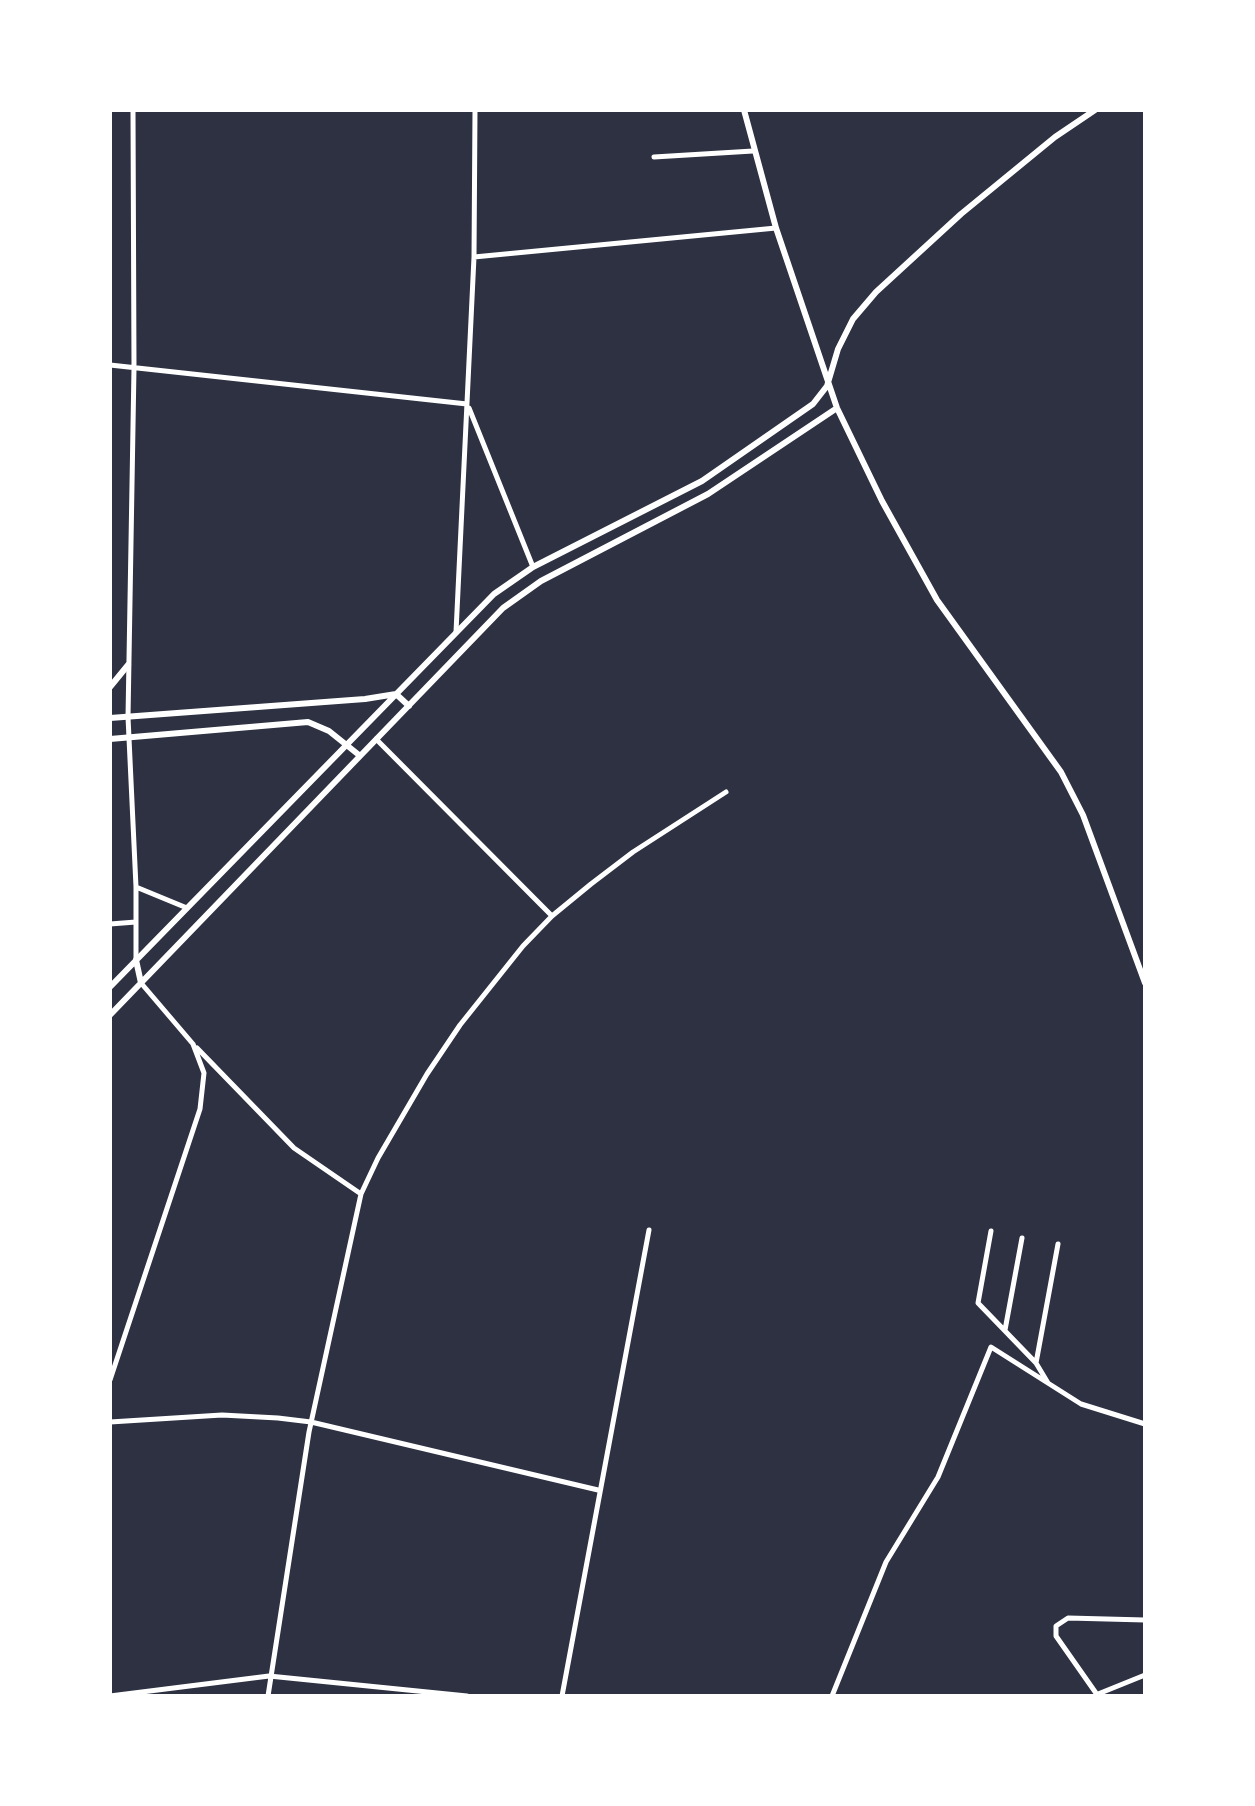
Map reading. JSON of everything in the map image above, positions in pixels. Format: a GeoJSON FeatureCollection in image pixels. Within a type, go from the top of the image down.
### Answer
{"type":"FeatureCollection","features":[{"type":"Feature","properties":{"kind":"street"},"geometry":{"type":"LineString","coordinates":[[133,110],[134,368],[128,717],[136,887],[136,960],[141,983],[193,1044],[294,1148],[361,1194]]}},
{"type":"Feature","properties":{"kind":"street"},"geometry":{"type":"LineString","coordinates":[[456,632],[474,257],[475,110]]}},
{"type":"Feature","properties":{"kind":"street"},"geometry":{"type":"LineString","coordinates":[[744,110],[776,228],[827,386],[837,408],[882,501],[937,600],[1061,772],[1083,815],[1145,983]]}},
{"type":"Feature","properties":{"kind":"street"},"geometry":{"type":"LineString","coordinates":[[110,987],[494,594],[533,567],[702,481],[813,404],[827,386],[853,319],[876,292],[961,214],[1055,137],[1095,110]]}},
{"type":"Feature","properties":{"kind":"street"},"geometry":{"type":"LineString","coordinates":[[654,157],[753,151]]}},
{"type":"Feature","properties":{"kind":"street"},"geometry":{"type":"LineString","coordinates":[[474,257],[776,228]]}},
{"type":"Feature","properties":{"kind":"street"},"geometry":{"type":"LineString","coordinates":[[110,365],[467,404]]}},
{"type":"Feature","properties":{"kind":"street"},"geometry":{"type":"LineString","coordinates":[[467,404],[533,567]]}},
{"type":"Feature","properties":{"kind":"street"},"geometry":{"type":"LineString","coordinates":[[110,1015],[359,755],[516,597],[708,494],[837,408]]}},
{"type":"Feature","properties":{"kind":"street"},"geometry":{"type":"LineString","coordinates":[[702,481],[708,494]]}},
{"type":"Feature","properties":{"kind":"street"},"geometry":{"type":"LineString","coordinates":[[110,687],[128,665]]}},
{"type":"Feature","properties":{"kind":"street"},"geometry":{"type":"LineString","coordinates":[[396,694],[409,706]]}},
{"type":"Feature","properties":{"kind":"street"},"geometry":{"type":"LineString","coordinates":[[110,718],[396,694]]}},
{"type":"Feature","properties":{"kind":"street"},"geometry":{"type":"LineString","coordinates":[[110,739],[297,722],[318,725],[359,755]]}},
{"type":"Feature","properties":{"kind":"street"},"geometry":{"type":"LineString","coordinates":[[376,739],[552,916]]}},
{"type":"Feature","properties":{"kind":"street"},"geometry":{"type":"LineString","coordinates":[[268,1696],[311,1422],[361,1194],[402,1116],[460,1025],[496,978],[552,916],[633,852],[726,792]]}},
{"type":"Feature","properties":{"kind":"street"},"geometry":{"type":"LineString","coordinates":[[136,887],[187,908]]}},
{"type":"Feature","properties":{"kind":"street"},"geometry":{"type":"LineString","coordinates":[[110,924],[136,922]]}},
{"type":"Feature","properties":{"kind":"street"},"geometry":{"type":"LineString","coordinates":[[110,1380],[200,1109],[204,1073],[193,1044]]}},
{"type":"Feature","properties":{"kind":"street"},"geometry":{"type":"LineString","coordinates":[[562,1696],[598,1490],[649,1230]]}},
{"type":"Feature","properties":{"kind":"street"},"geometry":{"type":"LineString","coordinates":[[991,1231],[978,1303],[1036,1363],[1048,1384]]}},
{"type":"Feature","properties":{"kind":"street"},"geometry":{"type":"LineString","coordinates":[[1005,1331],[1022,1238]]}},
{"type":"Feature","properties":{"kind":"street"},"geometry":{"type":"LineString","coordinates":[[1036,1363],[1058,1244]]}},
{"type":"Feature","properties":{"kind":"street"},"geometry":{"type":"LineString","coordinates":[[832,1696],[886,1562],[938,1477],[991,1347],[1081,1404],[1145,1424]]}},
{"type":"Feature","properties":{"kind":"street"},"geometry":{"type":"LineString","coordinates":[[110,1422],[255,1415],[311,1422],[598,1490]]}},
{"type":"Feature","properties":{"kind":"street"},"geometry":{"type":"LineString","coordinates":[[1145,1620],[1068,1618],[1057,1623],[1056,1636],[1098,1695],[1145,1675]]}},
{"type":"Feature","properties":{"kind":"street"},"geometry":{"type":"LineString","coordinates":[[110,1696],[269,1676],[467,1696]]}}]}
